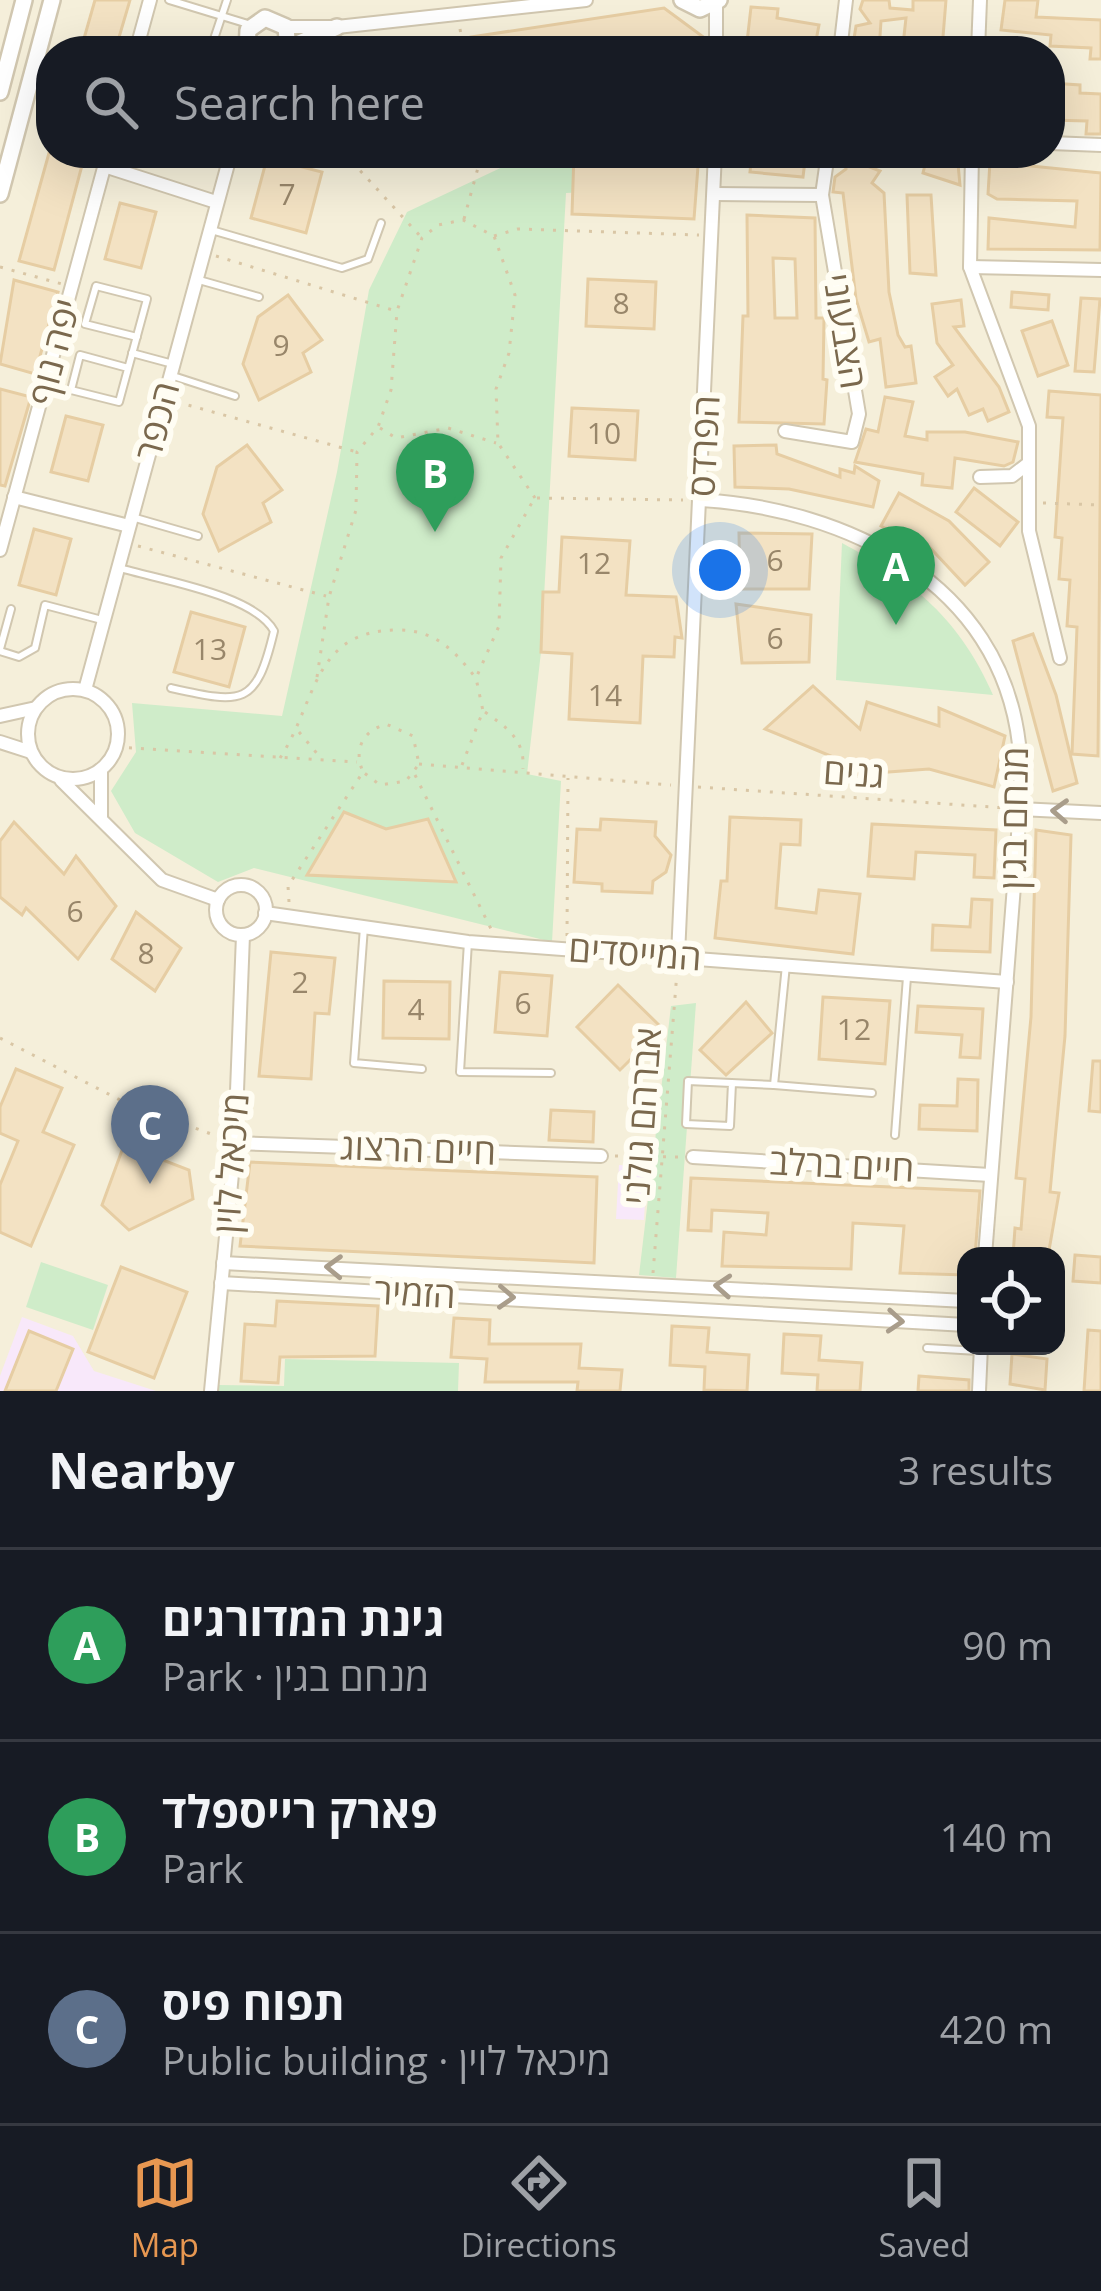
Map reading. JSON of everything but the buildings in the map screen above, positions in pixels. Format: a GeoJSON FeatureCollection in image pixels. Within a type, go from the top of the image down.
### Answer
{"type":"FeatureCollection","features":[{"type":"Feature","properties":{"kind":"street"},"geometry":{"type":"LineString","coordinates":[[0,92],[24,0]]}},
{"type":"Feature","properties":{"kind":"street"},"geometry":{"type":"LineString","coordinates":[[42,36],[52,0]]}},
{"type":"Feature","properties":{"kind":"street"},"geometry":{"type":"LineString","coordinates":[[140,36],[150,0]]}},
{"type":"Feature","properties":{"kind":"street"},"geometry":{"type":"LineString","coordinates":[[249,36],[251,25],[273,19],[286,27],[337,27],[458,16],[494,5],[586,0]]}},
{"type":"Feature","properties":{"kind":"street"},"geometry":{"type":"LineString","coordinates":[[682,0],[700,9],[717,1],[716,36]]}},
{"type":"Feature","properties":{"kind":"street"},"geometry":{"type":"LineString","coordinates":[[842,36],[846,0]]}},
{"type":"Feature","properties":{"kind":"street"},"geometry":{"type":"LineString","coordinates":[[978,36],[980,0]]}},
{"type":"Feature","properties":{"kind":"street"},"geometry":{"type":"LineString","coordinates":[[286,27],[287,36]]}},
{"type":"Feature","properties":{"kind":"street"},"geometry":{"type":"LineString","coordinates":[[317,36],[337,27]]}},
{"type":"Feature","properties":{"kind":"street"},"geometry":{"type":"LineString","coordinates":[[0,194],[36,60]]}},
{"type":"Feature","properties":{"kind":"street"},"geometry":{"type":"LineString","coordinates":[[1065,144],[1101,146]]}},
{"type":"Feature","properties":{"kind":"street","name":"יפה נוף"},"geometry":{"type":"LineString","coordinates":[[0,550],[104,168]]}},
{"type":"Feature","properties":{"kind":"street"},"geometry":{"type":"LineString","coordinates":[[127,168],[216,202]]}},
{"type":"Feature","properties":{"kind":"street","name":"הכפר"},"geometry":{"type":"LineString","coordinates":[[85,690],[226,168]]}},
{"type":"Feature","properties":{"kind":"street","name":"הפרדס"},"geometry":{"type":"LineString","coordinates":[[678,955],[716,168]]}},
{"type":"Feature","properties":{"kind":"street","name":"הצבעוני"},"geometry":{"type":"LineString","coordinates":[[785,431],[852,442],[859,414],[822,195],[825,168]]}},
{"type":"Feature","properties":{"kind":"street"},"geometry":{"type":"LineString","coordinates":[[972,168],[970,267],[1028,426],[1029,531],[1060,658]]}},
{"type":"Feature","properties":{"kind":"street"},"geometry":{"type":"LineString","coordinates":[[715,194],[822,195]]}},
{"type":"Feature","properties":{"kind":"street"},"geometry":{"type":"LineString","coordinates":[[970,267],[1101,270]]}},
{"type":"Feature","properties":{"kind":"street"},"geometry":{"type":"LineString","coordinates":[[980,477],[1012,476],[1029,463]]}},
{"type":"Feature","properties":{"kind":"street"},"geometry":{"type":"LineString","coordinates":[[14,497],[130,522]]}},
{"type":"Feature","properties":{"kind":"street","name":"מנחם בגין"},"geometry":{"type":"LineString","coordinates":[[701,500],[768,505],[825,520],[862,536],[949,600],[976,632],[1007,697],[1019,742],[1020,808],[986,1247]]}},
{"type":"Feature","properties":{"kind":"street"},"geometry":{"type":"LineString","coordinates":[[0,716],[36,708],[58,691],[85,690],[103,699],[115,716],[117,747],[101,770],[101,818]]}},
{"type":"Feature","properties":{"kind":"street"},"geometry":{"type":"LineString","coordinates":[[31,752],[28,725],[36,708]]}},
{"type":"Feature","properties":{"kind":"street"},"geometry":{"type":"LineString","coordinates":[[0,742],[31,752],[48,772],[83,796],[162,880],[218,900]]}},
{"type":"Feature","properties":{"kind":"street"},"geometry":{"type":"LineString","coordinates":[[48,772],[69,780],[101,770]]}},
{"type":"Feature","properties":{"kind":"street"},"geometry":{"type":"LineString","coordinates":[[1020,808],[1101,813]]}},
{"type":"Feature","properties":{"kind":"street"},"geometry":{"type":"LineString","coordinates":[[243,886],[257,892],[265,913],[258,928],[243,935],[221,925],[218,900],[229,889],[243,886]]}},
{"type":"Feature","properties":{"kind":"street","name":"המייסדים"},"geometry":{"type":"LineString","coordinates":[[265,913],[468,942],[1007,982]]}},
{"type":"Feature","properties":{"kind":"street","name":"מיכאל לוין"},"geometry":{"type":"LineString","coordinates":[[211,1391],[235,1143],[243,935]]}},
{"type":"Feature","properties":{"kind":"street","name":"חיים הרצוג"},"geometry":{"type":"LineString","coordinates":[[235,1143],[601,1156]]}},
{"type":"Feature","properties":{"kind":"street","name":"חיים ברלב"},"geometry":{"type":"LineString","coordinates":[[693,1157],[990,1175]]}},
{"type":"Feature","properties":{"kind":"street","name":"הזמיר"},"geometry":{"type":"LineString","coordinates":[[223,1263],[608,1279],[957,1300]]}},
{"type":"Feature","properties":{"kind":"street"},"geometry":{"type":"LineString","coordinates":[[608,1279],[619,1291],[616,1300],[608,1303]]}},
{"type":"Feature","properties":{"kind":"street"},"geometry":{"type":"LineString","coordinates":[[639,1304],[630,1292],[647,1281]]}},
{"type":"Feature","properties":{"kind":"street","name":"הזמיר"},"geometry":{"type":"LineString","coordinates":[[221,1282],[957,1324]]}},
{"type":"Feature","properties":{"kind":"street"},"geometry":{"type":"LineString","coordinates":[[979,1391],[981,1355]]}},
{"type":"Feature","properties":{"kind":"lane"},"geometry":{"type":"LineString","coordinates":[[169,0],[251,25]]}},
{"type":"Feature","properties":{"kind":"lane"},"geometry":{"type":"LineString","coordinates":[[215,36],[227,0]]}},
{"type":"Feature","properties":{"kind":"lane"},"geometry":{"type":"LineString","coordinates":[[208,229],[342,268],[368,259],[381,223]]}},
{"type":"Feature","properties":{"kind":"lane"},"geometry":{"type":"LineString","coordinates":[[195,278],[259,298]]}},
{"type":"Feature","properties":{"kind":"lane"},"geometry":{"type":"LineString","coordinates":[[128,368],[80,356],[71,389],[119,402],[147,299],[96,286],[85,324],[136,337]]}},
{"type":"Feature","properties":{"kind":"lane"},"geometry":{"type":"LineString","coordinates":[[132,352],[235,396]]}},
{"type":"Feature","properties":{"kind":"lane"},"geometry":{"type":"LineString","coordinates":[[130,522],[198,536]]}},
{"type":"Feature","properties":{"kind":"lane"},"geometry":{"type":"LineString","coordinates":[[118,568],[238,603],[265,614],[274,631],[255,689],[244,697],[223,700],[171,688]]}},
{"type":"Feature","properties":{"kind":"lane"},"geometry":{"type":"LineString","coordinates":[[11,609],[0,650],[19,657],[34,648],[45,605],[104,620]]}},
{"type":"Feature","properties":{"kind":"lane"},"geometry":{"type":"LineString","coordinates":[[364,927],[354,1064],[422,1069]]}},
{"type":"Feature","properties":{"kind":"lane"},"geometry":{"type":"LineString","coordinates":[[468,942],[460,1072],[551,1073]]}},
{"type":"Feature","properties":{"kind":"lane"},"geometry":{"type":"LineString","coordinates":[[774,1085],[786,964]]}},
{"type":"Feature","properties":{"kind":"lane"},"geometry":{"type":"LineString","coordinates":[[895,1135],[908,974]]}},
{"type":"Feature","properties":{"kind":"lane"},"geometry":{"type":"LineString","coordinates":[[732,1083],[730,1126],[686,1124],[688,1081],[732,1083],[774,1085],[872,1093]]}},
{"type":"Feature","properties":{"kind":"lane"},"geometry":{"type":"LineString","coordinates":[[927,1348],[957,1349]]}},
{"type":"Feature","properties":{"kind":"path"},"geometry":{"type":"LineString","coordinates":[[458,16],[461,36]]}},
{"type":"Feature","properties":{"kind":"path"},"geometry":{"type":"LineString","coordinates":[[358,168],[422,238]]}},
{"type":"Feature","properties":{"kind":"path"},"geometry":{"type":"LineString","coordinates":[[464,220],[478,168]]}},
{"type":"Feature","properties":{"kind":"path"},"geometry":{"type":"LineString","coordinates":[[280,758],[298,730],[317,677],[329,597],[353,526],[358,452],[378,427],[391,389],[397,311],[422,238],[438,225],[464,220],[494,236],[515,295],[509,352],[496,389],[498,443],[535,498]]}},
{"type":"Feature","properties":{"kind":"path"},"geometry":{"type":"LineString","coordinates":[[494,236],[518,229],[713,236]]}},
{"type":"Feature","properties":{"kind":"path"},"geometry":{"type":"LineString","coordinates":[[202,252],[397,311]]}},
{"type":"Feature","properties":{"kind":"path"},"geometry":{"type":"LineString","coordinates":[[0,267],[72,286]]}},
{"type":"Feature","properties":{"kind":"path"},"geometry":{"type":"LineString","coordinates":[[163,398],[358,452]]}},
{"type":"Feature","properties":{"kind":"path"},"geometry":{"type":"LineString","coordinates":[[378,427],[396,438],[448,428],[498,443]]}},
{"type":"Feature","properties":{"kind":"path"},"geometry":{"type":"LineString","coordinates":[[535,498],[701,500]]}},
{"type":"Feature","properties":{"kind":"path"},"geometry":{"type":"LineString","coordinates":[[476,678],[499,626],[501,558],[535,498]]}},
{"type":"Feature","properties":{"kind":"path"},"geometry":{"type":"LineString","coordinates":[[1029,503],[1101,505]]}},
{"type":"Feature","properties":{"kind":"path"},"geometry":{"type":"LineString","coordinates":[[124,542],[329,597]]}},
{"type":"Feature","properties":{"kind":"path"},"geometry":{"type":"LineString","coordinates":[[317,677],[343,642],[375,630],[412,630],[448,644],[476,678],[483,711],[461,767]]}},
{"type":"Feature","properties":{"kind":"path"},"geometry":{"type":"LineString","coordinates":[[483,711],[511,730],[524,752],[523,772]]}},
{"type":"Feature","properties":{"kind":"path"},"geometry":{"type":"LineString","coordinates":[[386,724],[413,736],[418,764],[414,773],[387,786],[363,772],[361,741],[386,724]]}},
{"type":"Feature","properties":{"kind":"path"},"geometry":{"type":"LineString","coordinates":[[298,730],[322,760]]}},
{"type":"Feature","properties":{"kind":"path"},"geometry":{"type":"LineString","coordinates":[[117,747],[359,762]]}},
{"type":"Feature","properties":{"kind":"path","name":"גנים"},"geometry":{"type":"LineString","coordinates":[[418,764],[1020,808]]}},
{"type":"Feature","properties":{"kind":"path"},"geometry":{"type":"LineString","coordinates":[[289,915],[288,886],[363,772]]}},
{"type":"Feature","properties":{"kind":"path"},"geometry":{"type":"LineString","coordinates":[[414,773],[498,944]]}},
{"type":"Feature","properties":{"kind":"path"},"geometry":{"type":"LineString","coordinates":[[567,948],[568,776]]}},
{"type":"Feature","properties":{"kind":"path","name":"אברהם גולני"},"geometry":{"type":"LineString","coordinates":[[647,1281],[664,1157],[678,955]]}},
{"type":"Feature","properties":{"kind":"path"},"geometry":{"type":"LineString","coordinates":[[0,1038],[122,1101],[235,1143]]}},
{"type":"Feature","properties":{"kind":"path"},"geometry":{"type":"LineString","coordinates":[[601,1156],[693,1157]]}},
{"type":"Feature","properties":{"kind":"shaded area"},"geometry":{"type":"Polygon","coordinates":[[[0,0],[1101,0],[1101,1391],[0,1391],[0,0]]]}},
{"type":"Feature","properties":{"kind":"shaded area"},"geometry":{"type":"Polygon","coordinates":[[[619,1165],[647,1167],[644,1220],[616,1219],[619,1165]]]}},
{"type":"Feature","properties":{"kind":"shaded area"},"geometry":{"type":"Polygon","coordinates":[[[22,1317],[73,1336],[94,1371],[156,1391],[0,1391],[0,1376],[22,1317]]]}},
{"type":"Feature","properties":{"kind":"green space"},"geometry":{"type":"Polygon","coordinates":[[[500,168],[611,168],[609,191],[566,193],[541,652],[527,774],[561,781],[552,942],[254,868],[218,882],[135,833],[111,791],[136,752],[132,703],[282,716],[337,472],[369,290],[407,212],[500,168]]]}},
{"type":"Feature","properties":{"kind":"green space"},"geometry":{"type":"Polygon","coordinates":[[[842,543],[892,573],[932,605],[965,645],[993,695],[836,680],[842,543]]]}},
{"type":"Feature","properties":{"kind":"green space"},"geometry":{"type":"Polygon","coordinates":[[[696,1003],[676,1278],[639,1275],[671,1006],[696,1003]]]}},
{"type":"Feature","properties":{"kind":"green space"},"geometry":{"type":"Polygon","coordinates":[[[41,1262],[108,1285],[93,1330],[26,1307],[41,1262]]]}},
{"type":"Feature","properties":{"kind":"green space"},"geometry":{"type":"Polygon","coordinates":[[[285,1359],[459,1363],[458,1391],[218,1391],[218,1385],[284,1386],[285,1359]]]}},
{"type":"Feature","properties":{"kind":"place","name":"פארק רייספלד"},"geometry":{"type":"Point","coordinates":[435,532]}},
{"type":"Feature","properties":{"kind":"place","name":"גינת המדורגים"},"geometry":{"type":"Point","coordinates":[896,625]}},
{"type":"Feature","properties":{"kind":"place","name":"תפוח פיס"},"geometry":{"type":"Point","coordinates":[150,1184]}}]}
